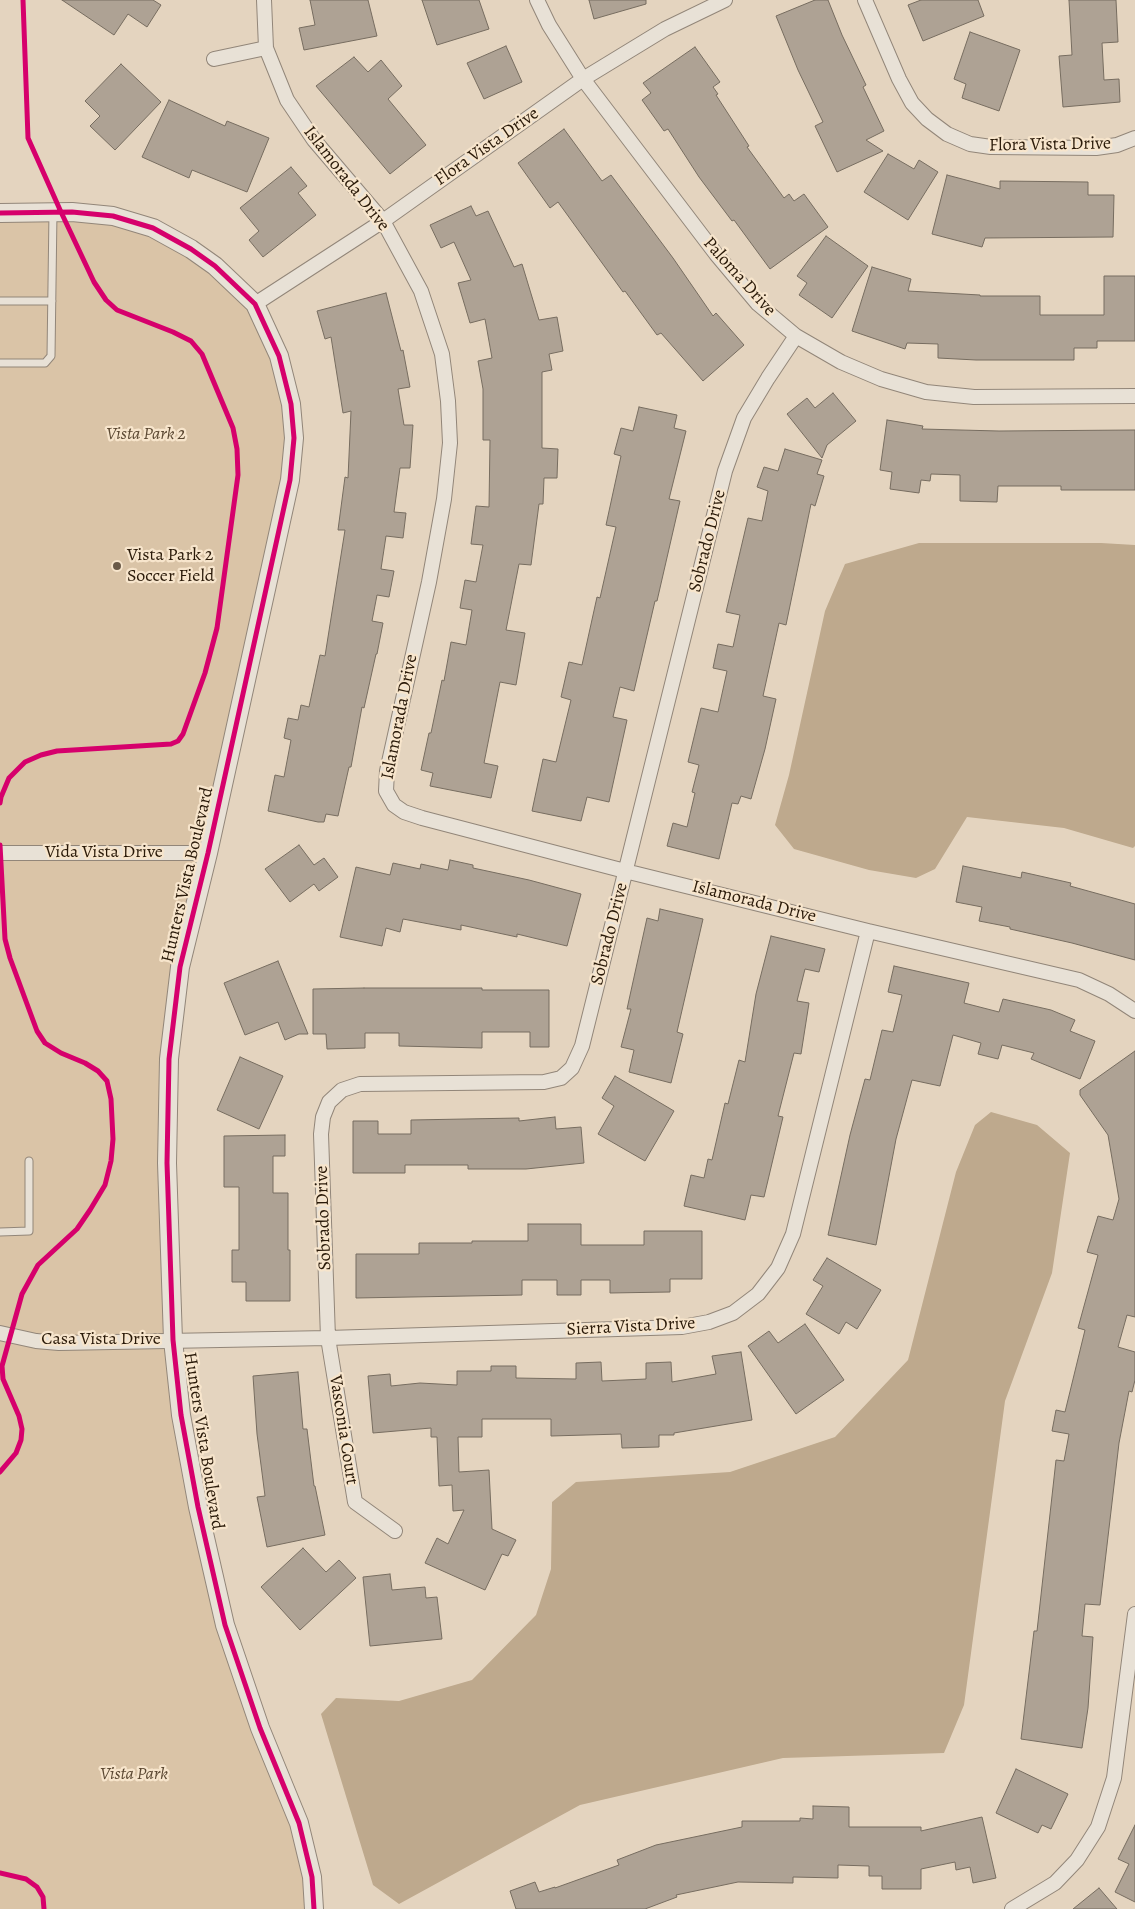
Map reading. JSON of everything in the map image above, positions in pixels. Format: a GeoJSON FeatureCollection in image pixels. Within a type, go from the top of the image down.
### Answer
{"type":"FeatureCollection","features":[{"type":"Feature","properties":{"kind":"street","name":"Islamorada Drive"},"geometry":{"type":"LineString","coordinates":[[264,0],[266,48],[287,100],[314,140],[383,221],[421,291],[442,354],[448,401],[450,443],[444,499],[431,573],[387,771],[386,791],[394,805],[404,812],[625,870],[868,931],[1079,980],[1109,994],[1135,1011]]}},
{"type":"Feature","properties":{"kind":"street","name":"Paloma Drive"},"geometry":{"type":"LineString","coordinates":[[537,0],[549,25],[583,79],[716,254],[758,304],[796,336],[841,362],[881,378],[926,392],[974,397],[1135,396]]}},
{"type":"Feature","properties":{"kind":"street","name":"Flora Vista Drive"},"geometry":{"type":"LineString","coordinates":[[255,304],[383,221],[583,79],[665,29],[725,0]]}},
{"type":"Feature","properties":{"kind":"street","name":"Flora Vista Drive"},"geometry":{"type":"LineString","coordinates":[[865,0],[899,80],[912,103],[927,119],[947,134],[970,144],[991,148],[1096,148],[1117,146],[1135,138]]}},
{"type":"Feature","properties":{"kind":"street"},"geometry":{"type":"LineString","coordinates":[[214,58],[266,48]]}},
{"type":"Feature","properties":{"kind":"street","name":"Hunters Vista Boulevard"},"geometry":{"type":"LineString","coordinates":[[0,212],[53,211],[113,216],[166,234],[191,249],[215,266],[255,304],[279,356],[291,404],[294,438],[290,480],[208,852],[180,967],[168,1060],[167,1163],[173,1340],[181,1415],[198,1507],[225,1625],[260,1728],[299,1823],[312,1877],[314,1909]]}},
{"type":"Feature","properties":{"kind":"street","name":"Sobrado Drive"},"geometry":{"type":"LineString","coordinates":[[328,1338],[321,1134],[323,1117],[329,1102],[342,1090],[360,1084],[544,1082],[561,1078],[572,1068],[582,1046],[725,471],[744,418],[796,336]]}},
{"type":"Feature","properties":{"kind":"street","name":"Vida Vista Drive"},"geometry":{"type":"LineString","coordinates":[[0,853],[208,852]]}},
{"type":"Feature","properties":{"kind":"street","name":"Sierra Vista Drive"},"geometry":{"type":"LineString","coordinates":[[173,1340],[328,1338],[682,1326],[709,1322],[733,1313],[758,1294],[778,1268],[793,1234],[868,931]]}},
{"type":"Feature","properties":{"kind":"street","name":"Casa Vista Drive"},"geometry":{"type":"LineString","coordinates":[[0,1332],[36,1341],[58,1343],[173,1340]]}},
{"type":"Feature","properties":{"kind":"street","name":"Vasconia Court"},"geometry":{"type":"LineString","coordinates":[[328,1338],[355,1502],[395,1530]]}},
{"type":"Feature","properties":{"kind":"street"},"geometry":{"type":"LineString","coordinates":[[1012,1909],[1055,1883],[1077,1860],[1098,1827],[1114,1778],[1135,1614]]}},
{"type":"Feature","properties":{"kind":"lane"},"geometry":{"type":"LineString","coordinates":[[0,362],[45,363],[51,356],[53,211]]}},
{"type":"Feature","properties":{"kind":"lane"},"geometry":{"type":"LineString","coordinates":[[0,301],[52,301]]}},
{"type":"Feature","properties":{"kind":"lane"},"geometry":{"type":"LineString","coordinates":[[0,1232],[30,1231],[30,1161]]}},
{"type":"Feature","properties":{"kind":"green space"},"geometry":{"type":"Polygon","coordinates":[[[0,213],[140,224],[255,304],[279,356],[294,438],[169,1059],[173,1340],[225,1625],[299,1823],[314,1909],[0,1909],[0,213]]]}},
{"type":"Feature","properties":{"kind":"shaded area"},"geometry":{"type":"Polygon","coordinates":[[[919,543],[1101,543],[1135,545],[1135,846],[1133,848],[1064,828],[967,817],[935,869],[916,878],[869,870],[794,849],[775,825],[789,775],[825,611],[845,564],[919,543]]]}},
{"type":"Feature","properties":{"kind":"shaded area"},"geometry":{"type":"Polygon","coordinates":[[[991,1112],[1037,1125],[1070,1153],[1052,1273],[1005,1401],[964,1705],[944,1753],[783,1758],[580,1805],[399,1904],[373,1885],[321,1714],[336,1698],[399,1701],[472,1680],[536,1615],[551,1569],[552,1502],[576,1482],[730,1472],[835,1437],[908,1360],[956,1172],[975,1125],[991,1112]]]}},
{"type":"Feature","properties":{"kind":"building"},"geometry":{"type":"Polygon","coordinates":[[[62,0],[153,0],[161,5],[147,27],[128,14],[114,35],[62,0]]]}},
{"type":"Feature","properties":{"kind":"building"},"geometry":{"type":"Polygon","coordinates":[[[310,0],[368,0],[377,36],[304,50],[299,28],[315,25],[310,0]]]}},
{"type":"Feature","properties":{"kind":"building"},"geometry":{"type":"Polygon","coordinates":[[[422,0],[479,0],[489,29],[437,45],[422,0]]]}},
{"type":"Feature","properties":{"kind":"building"},"geometry":{"type":"Polygon","coordinates":[[[589,0],[646,0],[646,4],[594,19],[589,0]]]}},
{"type":"Feature","properties":{"kind":"building"},"geometry":{"type":"Polygon","coordinates":[[[815,0],[828,0],[842,35],[866,85],[863,87],[884,131],[866,140],[883,151],[837,172],[815,126],[823,122],[798,70],[776,16],[815,0]]]}},
{"type":"Feature","properties":{"kind":"building"},"geometry":{"type":"Polygon","coordinates":[[[921,0],[978,0],[984,16],[923,41],[908,5],[921,0]]]}},
{"type":"Feature","properties":{"kind":"building"},"geometry":{"type":"Polygon","coordinates":[[[1069,0],[1116,0],[1118,42],[1102,43],[1104,80],[1119,79],[1120,102],[1063,107],[1059,56],[1072,55],[1069,0]]]}},
{"type":"Feature","properties":{"kind":"building"},"geometry":{"type":"Polygon","coordinates":[[[970,32],[1020,50],[999,111],[962,98],[966,84],[954,79],[970,32]]]}},
{"type":"Feature","properties":{"kind":"building"},"geometry":{"type":"Polygon","coordinates":[[[506,46],[522,82],[484,99],[467,63],[506,46]]]}},
{"type":"Feature","properties":{"kind":"building"},"geometry":{"type":"Polygon","coordinates":[[[695,47],[720,82],[713,87],[718,94],[716,95],[749,146],[747,147],[784,198],[789,194],[794,201],[804,194],[828,227],[770,269],[699,177],[668,129],[664,131],[642,100],[651,93],[643,83],[695,47]]]}},
{"type":"Feature","properties":{"kind":"building"},"geometry":{"type":"Polygon","coordinates":[[[354,57],[368,72],[381,60],[402,86],[388,99],[426,145],[390,174],[316,86],[354,57]]]}},
{"type":"Feature","properties":{"kind":"building"},"geometry":{"type":"Polygon","coordinates":[[[121,64],[161,102],[115,150],[90,126],[100,116],[85,101],[121,64]]]}},
{"type":"Feature","properties":{"kind":"building"},"geometry":{"type":"Polygon","coordinates":[[[169,100],[225,126],[227,121],[269,138],[247,192],[192,170],[189,178],[142,157],[169,100]]]}},
{"type":"Feature","properties":{"kind":"building"},"geometry":{"type":"Polygon","coordinates":[[[564,129],[602,181],[611,175],[673,258],[713,316],[716,313],[744,345],[703,381],[661,333],[657,335],[625,291],[623,292],[558,202],[550,208],[518,163],[564,129]]]}},
{"type":"Feature","properties":{"kind":"building"},"geometry":{"type":"Polygon","coordinates":[[[888,154],[914,169],[919,160],[938,172],[908,220],[864,192],[888,154]]]}},
{"type":"Feature","properties":{"kind":"building"},"geometry":{"type":"Polygon","coordinates":[[[291,167],[307,186],[298,193],[316,215],[263,257],[249,240],[259,231],[240,208],[291,167]]]}},
{"type":"Feature","properties":{"kind":"building"},"geometry":{"type":"Polygon","coordinates":[[[947,175],[1000,189],[1000,181],[1088,182],[1088,195],[1114,195],[1113,237],[985,238],[982,247],[932,234],[947,175]]]}},
{"type":"Feature","properties":{"kind":"building"},"geometry":{"type":"Polygon","coordinates":[[[471,206],[476,216],[488,211],[514,267],[522,264],[539,320],[557,317],[563,351],[549,354],[552,370],[542,372],[542,448],[558,449],[557,478],[544,478],[543,504],[539,504],[531,565],[519,564],[506,630],[525,633],[516,685],[500,682],[484,763],[498,766],[491,798],[430,786],[433,773],[421,770],[442,680],[444,681],[451,642],[466,645],[472,610],[460,608],[465,580],[476,582],[483,545],[471,544],[476,506],[489,507],[490,440],[483,440],[483,389],[478,361],[492,358],[485,319],[470,323],[458,283],[471,280],[454,242],[441,248],[430,225],[471,206]]]}},
{"type":"Feature","properties":{"kind":"building"},"geometry":{"type":"Polygon","coordinates":[[[826,236],[868,266],[832,318],[799,295],[807,283],[797,276],[826,236]]]}},
{"type":"Feature","properties":{"kind":"building"},"geometry":{"type":"Polygon","coordinates":[[[872,267],[911,279],[908,291],[980,296],[1040,296],[1040,315],[1104,315],[1104,276],[1135,276],[1135,341],[1097,341],[1097,348],[1074,348],[1074,360],[938,358],[938,344],[907,343],[905,349],[852,331],[872,267]]]}},
{"type":"Feature","properties":{"kind":"building"},"geometry":{"type":"Polygon","coordinates":[[[386,293],[401,351],[403,350],[410,387],[398,389],[404,425],[413,425],[410,468],[400,468],[394,512],[406,513],[403,538],[386,536],[381,569],[394,571],[389,597],[377,595],[372,621],[383,623],[364,708],[362,707],[351,767],[349,767],[338,816],[326,814],[324,822],[318,822],[268,811],[275,775],[284,777],[291,740],[284,738],[288,718],[298,720],[301,705],[309,707],[320,655],[325,656],[345,530],[338,530],[345,477],[348,478],[351,411],[343,413],[331,337],[325,339],[317,311],[386,293]]]}},
{"type":"Feature","properties":{"kind":"building"},"geometry":{"type":"Polygon","coordinates":[[[833,393],[856,421],[827,445],[822,458],[787,414],[807,398],[815,408],[833,393]]]}},
{"type":"Feature","properties":{"kind":"building"},"geometry":{"type":"Polygon","coordinates":[[[639,407],[677,415],[674,428],[686,431],[669,499],[680,501],[634,691],[620,687],[613,717],[627,720],[609,802],[587,797],[581,821],[532,811],[543,759],[556,762],[571,700],[561,697],[569,662],[582,665],[597,597],[600,598],[616,527],[606,525],[621,456],[614,454],[621,428],[633,431],[639,407]]]}},
{"type":"Feature","properties":{"kind":"building"},"geometry":{"type":"Polygon","coordinates":[[[887,420],[923,426],[922,429],[999,431],[1135,430],[1135,490],[1061,490],[1061,486],[998,486],[997,502],[960,501],[960,475],[931,474],[930,481],[921,480],[919,493],[890,489],[892,472],[880,470],[887,420]]]}},
{"type":"Feature","properties":{"kind":"building"},"geometry":{"type":"Polygon","coordinates":[[[785,449],[822,460],[817,474],[824,476],[815,506],[811,504],[786,625],[779,623],[763,696],[776,699],[765,749],[751,799],[741,796],[738,804],[732,803],[719,859],[667,846],[673,823],[687,827],[695,793],[692,792],[699,765],[688,762],[701,708],[718,712],[727,671],[713,668],[718,644],[733,647],[740,615],[726,612],[748,518],[762,521],[768,491],[757,487],[764,467],[778,471],[785,449]]]}},
{"type":"Feature","properties":{"kind":"building"},"geometry":{"type":"Polygon","coordinates":[[[299,845],[314,865],[324,858],[338,877],[319,891],[314,884],[290,902],[265,869],[299,845]]]}},
{"type":"Feature","properties":{"kind":"building"},"geometry":{"type":"Polygon","coordinates":[[[450,860],[473,865],[473,868],[581,894],[567,946],[517,934],[517,937],[461,925],[461,930],[403,919],[400,932],[386,928],[382,946],[340,937],[356,867],[390,875],[393,863],[420,869],[421,864],[448,870],[450,860]]]}},
{"type":"Feature","properties":{"kind":"building"},"geometry":{"type":"Polygon","coordinates":[[[963,866],[1021,878],[1022,872],[1071,883],[1070,886],[1135,904],[1135,960],[1010,929],[1010,927],[979,921],[982,907],[956,902],[963,866]]]}},
{"type":"Feature","properties":{"kind":"building"},"geometry":{"type":"Polygon","coordinates":[[[660,909],[703,919],[677,1032],[683,1034],[671,1083],[629,1072],[634,1050],[621,1047],[631,1009],[627,1009],[647,918],[658,921],[660,909]]]}},
{"type":"Feature","properties":{"kind":"building"},"geometry":{"type":"Polygon","coordinates":[[[771,936],[825,949],[819,972],[805,969],[797,1001],[809,1003],[801,1054],[794,1053],[778,1116],[783,1117],[764,1197],[751,1195],[745,1220],[684,1206],[691,1175],[704,1178],[708,1159],[712,1160],[725,1103],[728,1104],[739,1060],[745,1062],[756,994],[771,936]]]}},
{"type":"Feature","properties":{"kind":"building"},"geometry":{"type":"Polygon","coordinates":[[[278,961],[308,1034],[299,1034],[285,1040],[278,1022],[245,1035],[224,983],[278,961]]]}},
{"type":"Feature","properties":{"kind":"building"},"geometry":{"type":"Polygon","coordinates":[[[894,966],[969,983],[964,1003],[999,1012],[1003,999],[1051,1010],[1075,1020],[1070,1031],[1095,1041],[1080,1079],[1031,1059],[1034,1053],[1002,1045],[998,1059],[978,1054],[981,1043],[953,1035],[940,1086],[912,1080],[896,1139],[876,1245],[828,1235],[850,1135],[865,1079],[870,1080],[882,1030],[893,1032],[902,995],[888,992],[894,966]]]}},
{"type":"Feature","properties":{"kind":"building"},"geometry":{"type":"Polygon","coordinates":[[[313,989],[549,990],[549,1047],[530,1047],[530,1032],[482,1032],[482,1048],[399,1046],[399,1033],[365,1033],[365,1048],[327,1049],[326,1034],[313,1034],[313,989]]]}},
{"type":"Feature","properties":{"kind":"building"},"geometry":{"type":"Polygon","coordinates":[[[1135,1051],[1135,1317],[1127,1315],[1118,1347],[1135,1352],[1135,1380],[1132,1392],[1129,1391],[1119,1443],[1100,1605],[1085,1604],[1082,1636],[1093,1637],[1088,1708],[1082,1748],[1021,1739],[1034,1631],[1037,1631],[1056,1460],[1064,1461],[1069,1434],[1052,1431],[1056,1410],[1065,1412],[1085,1330],[1078,1328],[1098,1255],[1087,1252],[1098,1216],[1113,1220],[1119,1199],[1108,1135],[1080,1095],[1080,1090],[1135,1051]]]}},
{"type":"Feature","properties":{"kind":"building"},"geometry":{"type":"Polygon","coordinates":[[[240,1057],[283,1076],[259,1129],[217,1110],[240,1057]]]}},
{"type":"Feature","properties":{"kind":"building"},"geometry":{"type":"Polygon","coordinates":[[[615,1076],[674,1111],[645,1161],[598,1134],[614,1106],[602,1098],[615,1076]]]}},
{"type":"Feature","properties":{"kind":"building"},"geometry":{"type":"Polygon","coordinates":[[[555,1117],[556,1129],[581,1127],[584,1163],[526,1169],[468,1169],[468,1165],[405,1165],[405,1173],[353,1173],[353,1121],[378,1121],[378,1134],[411,1134],[411,1120],[519,1118],[519,1121],[555,1117]]]}},
{"type":"Feature","properties":{"kind":"building"},"geometry":{"type":"Polygon","coordinates":[[[285,1135],[285,1156],[273,1156],[273,1193],[288,1193],[290,1301],[246,1301],[246,1282],[232,1282],[232,1250],[239,1250],[239,1187],[224,1187],[224,1136],[285,1135]]]}},
{"type":"Feature","properties":{"kind":"building"},"geometry":{"type":"Polygon","coordinates":[[[528,1224],[581,1224],[581,1245],[644,1245],[644,1231],[702,1231],[702,1279],[670,1279],[670,1292],[610,1293],[610,1280],[581,1280],[581,1295],[557,1295],[557,1280],[522,1280],[522,1295],[356,1298],[356,1254],[419,1254],[419,1243],[528,1241],[528,1224]]]}},
{"type":"Feature","properties":{"kind":"building"},"geometry":{"type":"Polygon","coordinates":[[[827,1258],[881,1290],[857,1329],[846,1322],[839,1334],[806,1314],[823,1286],[813,1280],[827,1258]]]}},
{"type":"Feature","properties":{"kind":"building"},"geometry":{"type":"Polygon","coordinates":[[[805,1324],[844,1380],[796,1414],[748,1346],[769,1331],[778,1343],[805,1324]]]}},
{"type":"Feature","properties":{"kind":"building"},"geometry":{"type":"Polygon","coordinates":[[[741,1352],[752,1420],[674,1433],[674,1435],[659,1435],[659,1447],[622,1448],[621,1434],[551,1436],[551,1419],[482,1419],[482,1437],[458,1437],[459,1472],[489,1470],[492,1529],[516,1540],[508,1556],[502,1554],[485,1590],[425,1563],[437,1538],[448,1544],[464,1510],[453,1511],[452,1485],[439,1486],[437,1437],[431,1437],[431,1428],[373,1433],[368,1376],[390,1374],[391,1386],[420,1383],[457,1385],[457,1371],[491,1371],[491,1366],[516,1366],[516,1378],[576,1379],[576,1363],[601,1362],[602,1381],[646,1379],[646,1363],[671,1362],[672,1382],[716,1374],[712,1356],[741,1352]]]}},
{"type":"Feature","properties":{"kind":"building"},"geometry":{"type":"Polygon","coordinates":[[[298,1372],[303,1429],[307,1429],[314,1486],[325,1535],[267,1547],[257,1497],[265,1496],[257,1434],[253,1376],[298,1372]]]}},
{"type":"Feature","properties":{"kind":"building"},"geometry":{"type":"Polygon","coordinates":[[[303,1548],[326,1572],[339,1560],[356,1578],[300,1630],[261,1587],[303,1548]]]}},
{"type":"Feature","properties":{"kind":"building"},"geometry":{"type":"Polygon","coordinates":[[[390,1574],[392,1590],[425,1587],[426,1598],[437,1597],[442,1639],[370,1646],[363,1577],[390,1574]]]}},
{"type":"Feature","properties":{"kind":"building"},"geometry":{"type":"Polygon","coordinates":[[[1016,1769],[1068,1794],[1051,1829],[1042,1825],[1038,1833],[996,1813],[1016,1769]]]}},
{"type":"Feature","properties":{"kind":"building"},"geometry":{"type":"Polygon","coordinates":[[[813,1806],[849,1807],[849,1827],[921,1827],[921,1831],[982,1817],[996,1878],[973,1883],[970,1867],[956,1870],[955,1862],[921,1869],[921,1889],[882,1889],[882,1876],[869,1876],[869,1866],[838,1865],[838,1878],[793,1877],[793,1883],[738,1882],[676,1895],[677,1897],[645,1909],[516,1909],[510,1891],[535,1882],[539,1892],[555,1888],[619,1865],[617,1860],[656,1845],[742,1827],[742,1821],[800,1821],[800,1818],[813,1819],[813,1806]]]}},
{"type":"Feature","properties":{"kind":"building"},"geometry":{"type":"Polygon","coordinates":[[[1135,1825],[1135,1902],[1115,1892],[1129,1864],[1118,1859],[1135,1825]]]}},
{"type":"Feature","properties":{"kind":"building"},"geometry":{"type":"Polygon","coordinates":[[[1099,1888],[1117,1909],[1073,1909],[1099,1888]]]}},
{"type":"Feature","properties":{"kind":"cycle path"},"geometry":{"type":"LineString","coordinates":[[0,803],[9,778],[25,762],[41,755],[57,751],[171,744],[178,741],[183,734],[205,673],[217,628],[238,475],[237,449],[233,428],[202,354],[191,341],[117,310],[106,300],[94,282],[61,212],[28,138],[23,0]]}},
{"type":"Feature","properties":{"kind":"cycle path"},"geometry":{"type":"LineString","coordinates":[[0,213],[72,212],[113,216],[153,228],[191,249],[215,266],[255,304],[279,356],[291,404],[294,438],[290,480],[208,853],[180,967],[169,1059],[167,1163],[173,1340],[181,1415],[198,1507],[225,1625],[260,1728],[299,1823],[312,1877],[314,1909]]}},
{"type":"Feature","properties":{"kind":"cycle path"},"geometry":{"type":"LineString","coordinates":[[0,845],[5,939],[10,958],[37,1031],[45,1043],[61,1053],[85,1063],[98,1071],[107,1081],[111,1099],[113,1139],[111,1161],[105,1185],[77,1229],[38,1265],[22,1294],[2,1366],[3,1379],[19,1416],[22,1429],[21,1440],[16,1453],[0,1472]]}},
{"type":"Feature","properties":{"kind":"cycle path"},"geometry":{"type":"LineString","coordinates":[[0,1873],[26,1879],[37,1887],[43,1897],[44,1909]]}},
{"type":"Feature","properties":{"kind":"place","name":"Vista Park 2 Soccer Field"},"geometry":{"type":"Point","coordinates":[117,566]}},
{"type":"Feature","properties":{"kind":"park label","name":"Vista Park 2"},"geometry":{"type":"Point","coordinates":[146,435]}},
{"type":"Feature","properties":{"kind":"park label","name":"Vista Park"},"geometry":{"type":"Point","coordinates":[134,1775]}}]}
